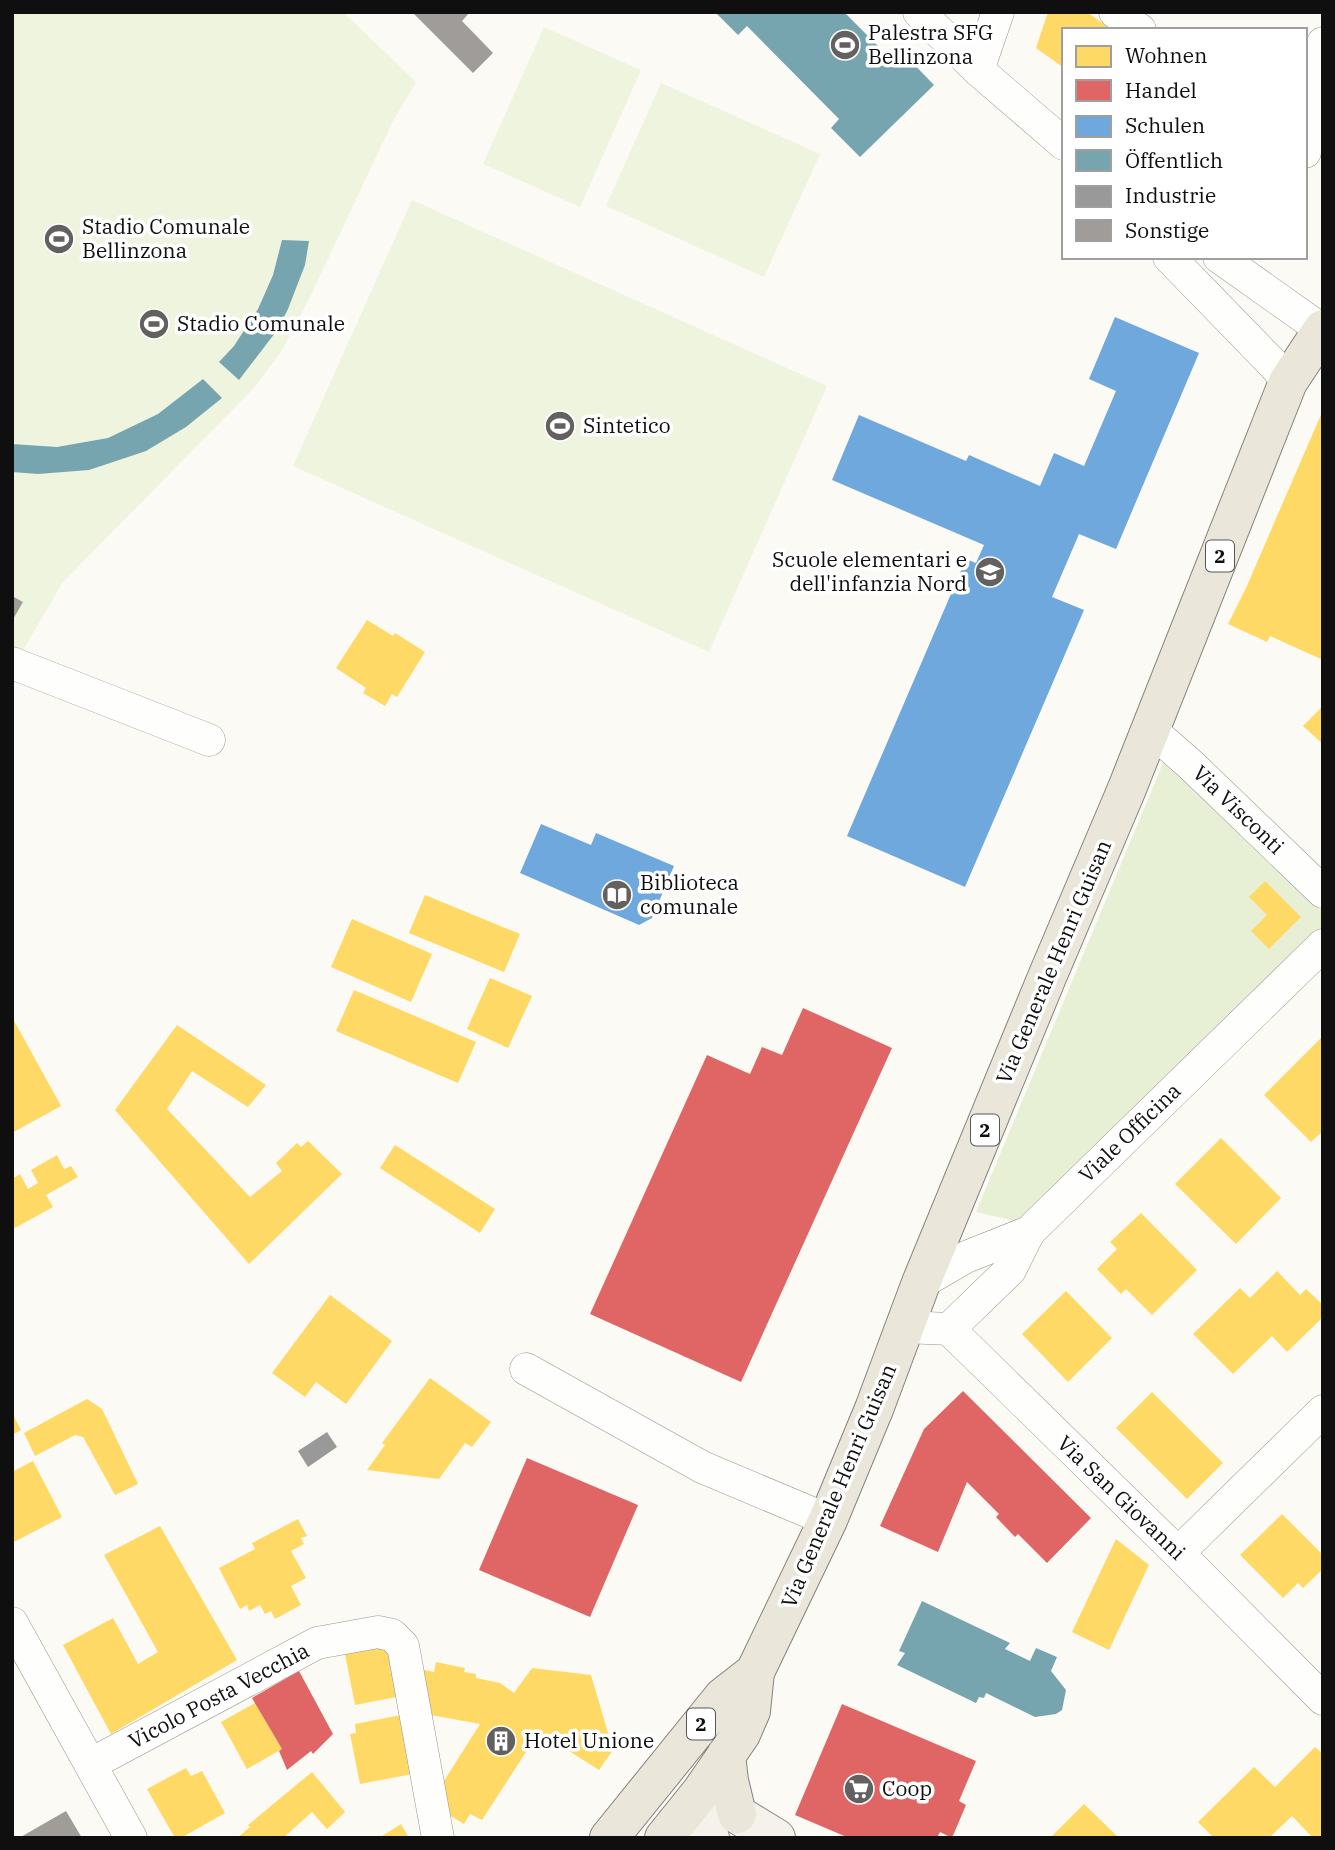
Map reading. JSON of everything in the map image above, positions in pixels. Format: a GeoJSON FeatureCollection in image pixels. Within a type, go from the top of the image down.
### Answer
{"type":"FeatureCollection","features":[{"type":"Feature","properties":{"kind":"main road","name":"Via Generale Henri Guisan"},"geometry":{"type":"LineString","coordinates":[[697,1828],[701,1792],[741,1734],[751,1711],[755,1672],[828,1520],[921,1283],[1151,730],[1288,382],[1322,329]]}},
{"type":"Feature","properties":{"kind":"main road","name":"Via Generale Henri Guisan"},"geometry":{"type":"LineString","coordinates":[[654,1783],[723,1697],[755,1672]]}},
{"type":"Feature","properties":{"kind":"main road"},"geometry":{"type":"LineString","coordinates":[[654,1783],[697,1828],[729,1781],[726,1755]]}},
{"type":"Feature","properties":{"kind":"main road"},"geometry":{"type":"LineString","coordinates":[[654,1783],[701,1792]]}},
{"type":"Feature","properties":{"kind":"main road","name":"2"},"geometry":{"type":"LineString","coordinates":[[609,1838],[654,1783]]}},
{"type":"Feature","properties":{"kind":"street"},"geometry":{"type":"LineString","coordinates":[[919,12],[978,70],[1062,142]]}},
{"type":"Feature","properties":{"kind":"street"},"geometry":{"type":"LineString","coordinates":[[978,70],[998,12]]}},
{"type":"Feature","properties":{"kind":"street"},"geometry":{"type":"LineString","coordinates":[[1115,12],[1137,28]]}},
{"type":"Feature","properties":{"kind":"street"},"geometry":{"type":"LineString","coordinates":[[1307,143],[1323,43]]}},
{"type":"Feature","properties":{"kind":"street"},"geometry":{"type":"LineString","coordinates":[[1171,259],[1288,382]]}},
{"type":"Feature","properties":{"kind":"street"},"geometry":{"type":"LineString","coordinates":[[1217,306],[1237,263],[1322,329]]}},
{"type":"Feature","properties":{"kind":"street"},"geometry":{"type":"LineString","coordinates":[[12,663],[209,740]]}},
{"type":"Feature","properties":{"kind":"street","name":"Via Visconti"},"geometry":{"type":"LineString","coordinates":[[1151,730],[1323,892]]}},
{"type":"Feature","properties":{"kind":"street","name":"Viale Officina"},"geometry":{"type":"LineString","coordinates":[[949,1329],[1010,1270],[1029,1232],[1323,945]]}},
{"type":"Feature","properties":{"kind":"street"},"geometry":{"type":"LineString","coordinates":[[921,1283],[966,1257],[1029,1232]]}},
{"type":"Feature","properties":{"kind":"street"},"geometry":{"type":"LineString","coordinates":[[905,1327],[949,1329]]}},
{"type":"Feature","properties":{"kind":"street","name":"Via San Giovanni"},"geometry":{"type":"LineString","coordinates":[[949,1329],[1323,1699]]}},
{"type":"Feature","properties":{"kind":"street"},"geometry":{"type":"LineString","coordinates":[[526,1369],[702,1467],[828,1520]]}},
{"type":"Feature","properties":{"kind":"street"},"geometry":{"type":"LineString","coordinates":[[1178,1553],[1323,1411]]}},
{"type":"Feature","properties":{"kind":"street"},"geometry":{"type":"LineString","coordinates":[[12,1623],[131,1838]]}},
{"type":"Feature","properties":{"kind":"street","name":"Vicolo Posta Vecchia"},"geometry":{"type":"LineString","coordinates":[[91,1764],[317,1643],[378,1632],[392,1635],[403,1646],[438,1838]]}},
{"type":"Feature","properties":{"kind":"street"},"geometry":{"type":"LineString","coordinates":[[697,1828],[776,1838]]}},
{"type":"Feature","properties":{"kind":"green space","name":"Stadio Comunale"},"geometry":{"type":"Polygon","coordinates":[[[12,12],[343,12],[416,82],[393,121],[281,352],[253,389],[63,582],[19,657],[12,654],[12,12]]]}},
{"type":"Feature","properties":{"kind":"green space"},"geometry":{"type":"Polygon","coordinates":[[[544,27],[641,70],[580,207],[483,164],[544,27]]]}},
{"type":"Feature","properties":{"kind":"green space"},"geometry":{"type":"Polygon","coordinates":[[[661,83],[820,154],[764,277],[606,206],[661,83]]]}},
{"type":"Feature","properties":{"kind":"green space","name":"Sintetico"},"geometry":{"type":"Polygon","coordinates":[[[412,200],[827,386],[709,652],[293,466],[412,200]]]}},
{"type":"Feature","properties":{"kind":"green space"},"geometry":{"type":"Polygon","coordinates":[[[1168,751],[1323,907],[1323,952],[1024,1223],[976,1212],[1168,751]]]}},
{"type":"Feature","properties":{"kind":"building: Wohnen"},"geometry":{"type":"Polygon","coordinates":[[[1048,12],[1087,12],[1109,28],[1062,28],[1062,67],[1036,48],[1048,12]]]}},
{"type":"Feature","properties":{"kind":"building: Wohnen"},"geometry":{"type":"Polygon","coordinates":[[[1323,410],[1323,660],[1270,636],[1267,642],[1228,624],[1323,410]]]}},
{"type":"Feature","properties":{"kind":"building: Wohnen"},"geometry":{"type":"Polygon","coordinates":[[[367,620],[393,636],[395,633],[425,652],[397,697],[392,694],[385,706],[363,693],[366,688],[336,668],[367,620]]]}},
{"type":"Feature","properties":{"kind":"building: Wohnen"},"geometry":{"type":"Polygon","coordinates":[[[1323,706],[1323,744],[1303,726],[1323,706]]]}},
{"type":"Feature","properties":{"kind":"building: Wohnen"},"geometry":{"type":"Polygon","coordinates":[[[1265,881],[1301,917],[1269,949],[1251,931],[1267,915],[1249,897],[1265,881]]]}},
{"type":"Feature","properties":{"kind":"building: Wohnen"},"geometry":{"type":"Polygon","coordinates":[[[425,895],[520,934],[504,972],[409,933],[425,895]]]}},
{"type":"Feature","properties":{"kind":"building: Wohnen"},"geometry":{"type":"Polygon","coordinates":[[[352,919],[432,954],[411,1002],[331,967],[352,919]]]}},
{"type":"Feature","properties":{"kind":"building: Wohnen"},"geometry":{"type":"Polygon","coordinates":[[[490,978],[532,996],[508,1048],[467,1029],[490,978]]]}},
{"type":"Feature","properties":{"kind":"building: Wohnen"},"geometry":{"type":"Polygon","coordinates":[[[354,990],[476,1042],[458,1083],[336,1031],[354,990]]]}},
{"type":"Feature","properties":{"kind":"building: Wohnen"},"geometry":{"type":"Polygon","coordinates":[[[12,1017],[61,1106],[12,1133],[12,1017]]]}},
{"type":"Feature","properties":{"kind":"building: Wohnen"},"geometry":{"type":"Polygon","coordinates":[[[177,1025],[266,1085],[248,1107],[192,1071],[167,1109],[250,1197],[282,1171],[276,1163],[297,1143],[301,1147],[308,1141],[342,1174],[249,1264],[115,1110],[177,1025]]]}},
{"type":"Feature","properties":{"kind":"building: Wohnen"},"geometry":{"type":"Polygon","coordinates":[[[1323,1036],[1323,1131],[1311,1142],[1264,1095],[1323,1036]]]}},
{"type":"Feature","properties":{"kind":"building: Wohnen"},"geometry":{"type":"Polygon","coordinates":[[[1221,1138],[1281,1198],[1236,1244],[1175,1184],[1221,1138]]]}},
{"type":"Feature","properties":{"kind":"building: Wohnen"},"geometry":{"type":"Polygon","coordinates":[[[395,1145],[495,1209],[480,1233],[380,1168],[395,1145]]]}},
{"type":"Feature","properties":{"kind":"building: Wohnen"},"geometry":{"type":"Polygon","coordinates":[[[57,1155],[64,1169],[71,1166],[78,1177],[46,1195],[53,1207],[15,1228],[12,1222],[12,1179],[20,1174],[28,1189],[38,1183],[31,1170],[57,1155]]]}},
{"type":"Feature","properties":{"kind":"building: Wohnen"},"geometry":{"type":"Polygon","coordinates":[[[1141,1213],[1197,1270],[1152,1315],[1126,1289],[1121,1294],[1097,1269],[1117,1249],[1110,1242],[1141,1213]]]}},
{"type":"Feature","properties":{"kind":"building: Wohnen"},"geometry":{"type":"Polygon","coordinates":[[[1277,1271],[1300,1295],[1306,1289],[1323,1305],[1323,1317],[1287,1352],[1272,1336],[1233,1374],[1193,1334],[1240,1288],[1250,1298],[1277,1271]]]}},
{"type":"Feature","properties":{"kind":"building: Wohnen"},"geometry":{"type":"Polygon","coordinates":[[[1066,1291],[1112,1338],[1068,1382],[1022,1334],[1066,1291]]]}},
{"type":"Feature","properties":{"kind":"building: Wohnen"},"geometry":{"type":"Polygon","coordinates":[[[330,1295],[392,1341],[346,1404],[316,1382],[305,1397],[272,1373],[330,1295]]]}},
{"type":"Feature","properties":{"kind":"building: Wohnen"},"geometry":{"type":"Polygon","coordinates":[[[430,1378],[491,1422],[472,1447],[465,1443],[439,1479],[367,1470],[385,1445],[382,1443],[430,1378]]]}},
{"type":"Feature","properties":{"kind":"building: Wohnen"},"geometry":{"type":"Polygon","coordinates":[[[1152,1392],[1223,1463],[1187,1499],[1116,1428],[1152,1392]]]}},
{"type":"Feature","properties":{"kind":"building: Wohnen"},"geometry":{"type":"Polygon","coordinates":[[[87,1399],[102,1409],[138,1484],[115,1495],[83,1437],[75,1435],[35,1456],[24,1433],[87,1399]]]}},
{"type":"Feature","properties":{"kind":"building: Wohnen"},"geometry":{"type":"Polygon","coordinates":[[[12,1413],[21,1430],[12,1435],[12,1413]]]}},
{"type":"Feature","properties":{"kind":"building: Wohnen"},"geometry":{"type":"Polygon","coordinates":[[[33,1461],[62,1517],[14,1542],[12,1472],[33,1461]]]}},
{"type":"Feature","properties":{"kind":"building: Wohnen"},"geometry":{"type":"Polygon","coordinates":[[[1282,1514],[1323,1555],[1323,1569],[1303,1588],[1298,1583],[1283,1598],[1240,1555],[1282,1514]]]}},
{"type":"Feature","properties":{"kind":"building: Wohnen"},"geometry":{"type":"Polygon","coordinates":[[[298,1519],[307,1536],[301,1538],[304,1544],[291,1551],[306,1578],[291,1586],[301,1605],[275,1619],[271,1611],[265,1614],[260,1605],[249,1611],[247,1605],[240,1609],[219,1568],[255,1549],[252,1543],[298,1519]]]}},
{"type":"Feature","properties":{"kind":"building: Wohnen"},"geometry":{"type":"Polygon","coordinates":[[[160,1526],[237,1660],[111,1734],[63,1645],[113,1618],[138,1664],[158,1652],[104,1555],[160,1526]]]}},
{"type":"Feature","properties":{"kind":"building: Wohnen"},"geometry":{"type":"Polygon","coordinates":[[[1116,1539],[1149,1565],[1109,1650],[1072,1632],[1116,1539]]]}},
{"type":"Feature","properties":{"kind":"building: Wohnen"},"geometry":{"type":"Polygon","coordinates":[[[397,1644],[407,1695],[355,1705],[345,1654],[397,1644]]]}},
{"type":"Feature","properties":{"kind":"building: Wohnen","name":"Hotel Unione"},"geometry":{"type":"Polygon","coordinates":[[[436,1662],[465,1668],[464,1672],[476,1674],[476,1678],[500,1683],[514,1693],[532,1668],[591,1675],[613,1750],[599,1770],[539,1732],[482,1820],[470,1814],[464,1824],[439,1809],[447,1798],[437,1792],[480,1724],[420,1713],[410,1667],[434,1672],[436,1662]]]}},
{"type":"Feature","properties":{"kind":"building: Wohnen"},"geometry":{"type":"Polygon","coordinates":[[[255,1703],[282,1749],[247,1769],[221,1722],[255,1703]]]}},
{"type":"Feature","properties":{"kind":"building: Wohnen"},"geometry":{"type":"Polygon","coordinates":[[[411,1713],[423,1772],[360,1784],[350,1734],[356,1733],[355,1724],[411,1713]]]}},
{"type":"Feature","properties":{"kind":"building: Wohnen"},"geometry":{"type":"Polygon","coordinates":[[[1315,1747],[1323,1754],[1323,1838],[1313,1838],[1292,1816],[1269,1838],[1214,1838],[1198,1822],[1254,1767],[1275,1787],[1315,1747]]]}},
{"type":"Feature","properties":{"kind":"building: Wohnen"},"geometry":{"type":"Polygon","coordinates":[[[186,1768],[191,1776],[202,1771],[225,1813],[181,1838],[175,1838],[147,1789],[186,1768]]]}},
{"type":"Feature","properties":{"kind":"building: Wohnen"},"geometry":{"type":"Polygon","coordinates":[[[312,1772],[345,1812],[327,1829],[312,1812],[283,1838],[237,1838],[250,1827],[248,1825],[312,1772]]]}},
{"type":"Feature","properties":{"kind":"building: Wohnen"},"geometry":{"type":"Polygon","coordinates":[[[1084,1804],[1119,1838],[1050,1838],[1084,1804]]]}},
{"type":"Feature","properties":{"kind":"building: Wohnen"},"geometry":{"type":"Polygon","coordinates":[[[401,1824],[409,1838],[379,1838],[401,1824]]]}},
{"type":"Feature","properties":{"kind":"building: Handel"},"geometry":{"type":"Polygon","coordinates":[[[803,1008],[892,1048],[741,1382],[590,1314],[707,1055],[750,1074],[762,1047],[782,1055],[803,1008]]]}},
{"type":"Feature","properties":{"kind":"building: Handel"},"geometry":{"type":"Polygon","coordinates":[[[963,1391],[1091,1518],[1047,1563],[1018,1534],[1015,1537],[996,1517],[999,1514],[967,1482],[938,1552],[880,1526],[924,1429],[963,1391]]]}},
{"type":"Feature","properties":{"kind":"building: Handel"},"geometry":{"type":"Polygon","coordinates":[[[527,1458],[638,1505],[590,1617],[479,1570],[527,1458]]]}},
{"type":"Feature","properties":{"kind":"building: Handel"},"geometry":{"type":"Polygon","coordinates":[[[299,1671],[333,1734],[313,1754],[311,1751],[287,1770],[279,1751],[282,1749],[252,1698],[299,1671]]]}},
{"type":"Feature","properties":{"kind":"building: Handel"},"geometry":{"type":"Polygon","coordinates":[[[842,1704],[976,1761],[959,1801],[966,1805],[952,1838],[940,1832],[937,1838],[849,1838],[795,1815],[842,1704]]]}},
{"type":"Feature","properties":{"kind":"building: Schulen"},"geometry":{"type":"Polygon","coordinates":[[[1115,317],[1199,353],[1116,549],[1079,534],[1052,597],[1084,610],[965,887],[847,836],[966,559],[976,563],[984,545],[832,480],[859,415],[966,461],[969,455],[1040,486],[1054,453],[1084,466],[1116,391],[1089,379],[1115,317]]]}},
{"type":"Feature","properties":{"kind":"building: Schulen","name":"Biblioteca comunale"},"geometry":{"type":"Polygon","coordinates":[[[541,824],[591,845],[596,833],[674,866],[652,918],[639,925],[520,873],[541,824]]]}},
{"type":"Feature","properties":{"kind":"building: Öffentlich"},"geometry":{"type":"Polygon","coordinates":[[[715,12],[844,12],[895,63],[904,54],[934,85],[860,157],[831,128],[839,119],[747,26],[738,35],[715,12]]]}},
{"type":"Feature","properties":{"kind":"building: Öffentlich"},"geometry":{"type":"Polygon","coordinates":[[[282,240],[309,241],[305,265],[278,329],[239,380],[219,362],[234,346],[258,309],[273,275],[282,240]]]}},
{"type":"Feature","properties":{"kind":"building: Öffentlich"},"geometry":{"type":"Polygon","coordinates":[[[203,379],[222,398],[186,427],[146,451],[89,470],[38,474],[12,472],[12,444],[57,447],[108,438],[158,414],[203,379]]]}},
{"type":"Feature","properties":{"kind":"building: Öffentlich"},"geometry":{"type":"Polygon","coordinates":[[[922,1601],[1010,1643],[1005,1649],[1030,1661],[1036,1648],[1057,1657],[1051,1671],[1066,1690],[1062,1710],[1056,1714],[1035,1717],[986,1693],[984,1698],[979,1697],[976,1703],[897,1665],[905,1653],[899,1651],[922,1601]]]}},
{"type":"Feature","properties":{"kind":"building: Industrie"},"geometry":{"type":"Polygon","coordinates":[[[327,1432],[337,1447],[308,1467],[298,1451],[327,1432]]]}},
{"type":"Feature","properties":{"kind":"building: Sonstige"},"geometry":{"type":"Polygon","coordinates":[[[412,12],[470,12],[462,21],[493,53],[473,73],[412,12]]]}},
{"type":"Feature","properties":{"kind":"building: Sonstige"},"geometry":{"type":"Polygon","coordinates":[[[12,596],[23,602],[12,621],[12,596]]]}},
{"type":"Feature","properties":{"kind":"building: Sonstige"},"geometry":{"type":"Polygon","coordinates":[[[66,1811],[82,1838],[19,1838],[66,1811]]]}},
{"type":"Feature","properties":{"kind":"place","name":"Palestra SFG Bellinzona"},"geometry":{"type":"Point","coordinates":[845,45]}},
{"type":"Feature","properties":{"kind":"place","name":"Stadio Comunale Bellinzona"},"geometry":{"type":"Point","coordinates":[59,239]}},
{"type":"Feature","properties":{"kind":"place","name":"Stadio Comunale"},"geometry":{"type":"Point","coordinates":[154,324]}},
{"type":"Feature","properties":{"kind":"place","name":"Sintetico"},"geometry":{"type":"Point","coordinates":[560,426]}},
{"type":"Feature","properties":{"kind":"place","name":"Scuole elementari e dell'infanzia Nord"},"geometry":{"type":"Point","coordinates":[990,572]}},
{"type":"Feature","properties":{"kind":"place","name":"Biblioteca comunale"},"geometry":{"type":"Point","coordinates":[617,895]}},
{"type":"Feature","properties":{"kind":"place","name":"Hotel Unione"},"geometry":{"type":"Point","coordinates":[501,1741]}},
{"type":"Feature","properties":{"kind":"place","name":"Coop"},"geometry":{"type":"Point","coordinates":[859,1789]}}]}
